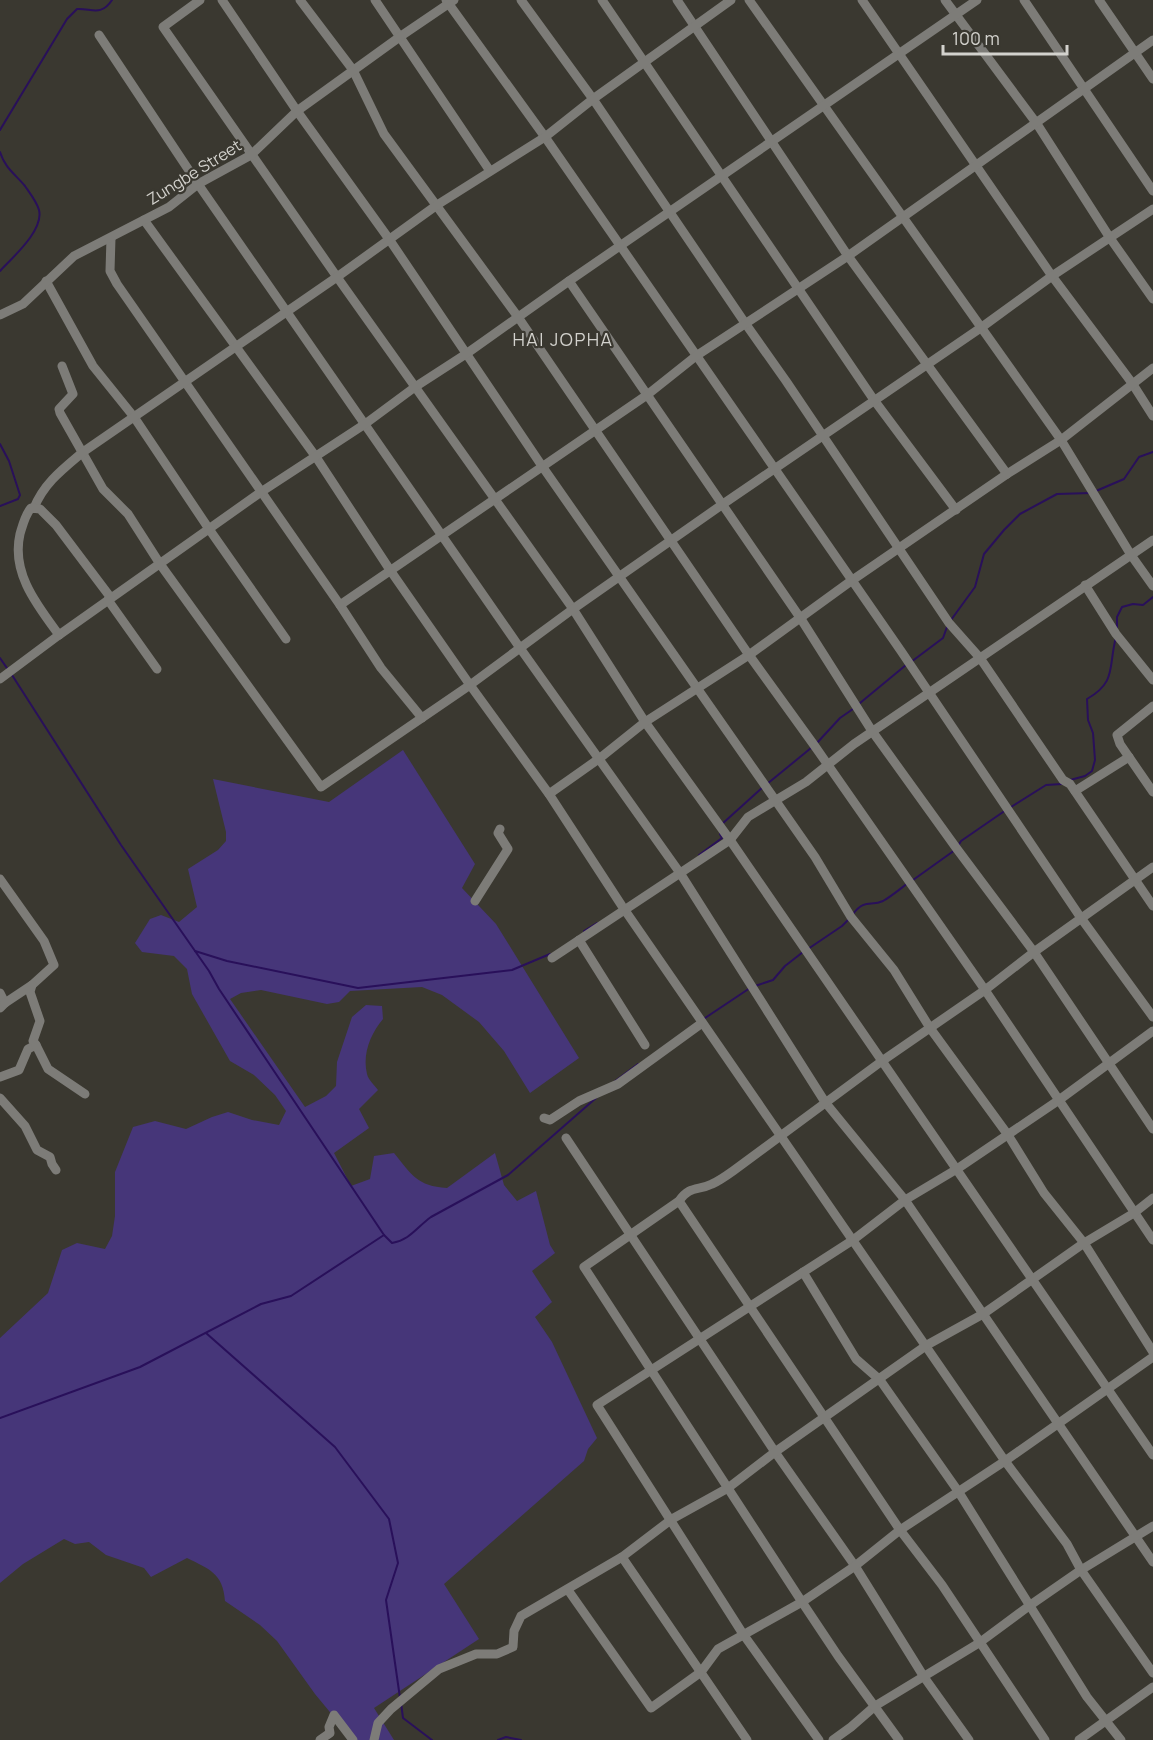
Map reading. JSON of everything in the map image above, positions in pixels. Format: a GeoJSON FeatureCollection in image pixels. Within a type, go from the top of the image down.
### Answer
{"type":"FeatureCollection","features":[{"type":"Feature","properties":{"kind":"street"},"geometry":{"type":"LineString","coordinates":[[200,0],[164,27],[251,155],[573,609],[645,722],[730,840],[1153,1455]]}},
{"type":"Feature","properties":{"kind":"street"},"geometry":{"type":"LineString","coordinates":[[222,0],[297,111],[389,239],[542,466],[815,857],[851,917],[894,970],[930,1028],[1008,1135],[1044,1193],[1083,1243],[1153,1352]]}},
{"type":"Feature","properties":{"kind":"street"},"geometry":{"type":"LineString","coordinates":[[300,0],[353,70],[384,134],[518,317],[749,655],[985,990],[1153,1240]]}},
{"type":"Feature","properties":{"kind":"street"},"geometry":{"type":"LineString","coordinates":[[375,0],[490,171]]}},
{"type":"Feature","properties":{"kind":"street"},"geometry":{"type":"LineString","coordinates":[[521,0],[593,99],[949,623],[980,658],[1153,906]]}},
{"type":"Feature","properties":{"kind":"street"},"geometry":{"type":"LineString","coordinates":[[602,0],[874,400],[956,510]]}},
{"type":"Feature","properties":{"kind":"street"},"geometry":{"type":"LineString","coordinates":[[677,0],[848,256],[1007,474]]}},
{"type":"Feature","properties":{"kind":"street"},"geometry":{"type":"LineString","coordinates":[[34,508],[37,499],[52,477],[83,452],[287,312],[437,205],[545,137],[593,99],[731,0]]}},
{"type":"Feature","properties":{"kind":"street"},"geometry":{"type":"LineString","coordinates":[[748,0],[982,327],[1060,440],[1131,555],[1153,585]]}},
{"type":"Feature","properties":{"kind":"street"},"geometry":{"type":"LineString","coordinates":[[862,0],[1052,276],[1132,383],[1153,416]]}},
{"type":"Feature","properties":{"kind":"street"},"geometry":{"type":"LineString","coordinates":[[945,0],[1036,124],[1110,238],[1153,299]]}},
{"type":"Feature","properties":{"kind":"street"},"geometry":{"type":"LineString","coordinates":[[2,678],[261,492],[365,424],[568,281],[977,0]]}},
{"type":"Feature","properties":{"kind":"street"},"geometry":{"type":"LineString","coordinates":[[1024,0],[1153,191]]}},
{"type":"Feature","properties":{"kind":"street"},"geometry":{"type":"LineString","coordinates":[[1099,0],[1153,79]]}},
{"type":"Feature","properties":{"kind":"street"},"geometry":{"type":"LineString","coordinates":[[450,1],[775,469],[1081,918],[1153,1017]]}},
{"type":"Feature","properties":{"kind":"street","name":"Zungbe Street"},"geometry":{"type":"LineString","coordinates":[[0,315],[22,303],[74,256],[169,207],[198,184],[251,155],[297,111],[450,1]]}},
{"type":"Feature","properties":{"kind":"street"},"geometry":{"type":"LineString","coordinates":[[99,35],[198,184],[520,648],[680,873],[825,1102],[905,1200],[1153,1562]]}},
{"type":"Feature","properties":{"kind":"street"},"geometry":{"type":"LineString","coordinates":[[340,605],[646,395],[745,323],[848,256],[1153,40]]}},
{"type":"Feature","properties":{"kind":"street"},"geometry":{"type":"LineString","coordinates":[[62,366],[73,394],[59,408],[60,413],[103,489],[128,514],[160,564],[321,787],[470,685],[573,609],[672,542],[723,504],[982,327],[1052,276],[1153,209]]}},
{"type":"Feature","properties":{"kind":"street"},"geometry":{"type":"LineString","coordinates":[[144,220],[316,457],[390,570],[549,794],[702,1023],[927,1345],[1005,1461],[1067,1544],[1081,1570],[1153,1673]]}},
{"type":"Feature","properties":{"kind":"street"},"geometry":{"type":"LineString","coordinates":[[111,238],[110,264],[113,278],[340,605],[381,668],[422,718]]}},
{"type":"Feature","properties":{"kind":"street"},"geometry":{"type":"LineString","coordinates":[[46,281],[93,366],[134,417],[286,639]]}},
{"type":"Feature","properties":{"kind":"street"},"geometry":{"type":"LineString","coordinates":[[568,281],[801,619],[872,731],[1034,952],[1153,1129]]}},
{"type":"Feature","properties":{"kind":"street"},"geometry":{"type":"LineString","coordinates":[[549,794],[645,722],[749,655],[851,581],[1060,440],[1153,368]]}},
{"type":"Feature","properties":{"kind":"street"},"geometry":{"type":"LineString","coordinates":[[59,635],[29,592],[17,552],[24,519],[29,510],[34,508],[40,509],[56,525],[157,669]]}},
{"type":"Feature","properties":{"kind":"street"},"geometry":{"type":"LineString","coordinates":[[552,958],[730,840],[748,817],[806,782],[872,731],[1153,540]]}},
{"type":"Feature","properties":{"kind":"street"},"geometry":{"type":"LineString","coordinates":[[1085,585],[1116,634],[1153,680]]}},
{"type":"Feature","properties":{"kind":"street"},"geometry":{"type":"LineString","coordinates":[[1153,706],[1117,735],[1128,757],[1153,792]]}},
{"type":"Feature","properties":{"kind":"street"},"geometry":{"type":"LineString","coordinates":[[1069,785],[1128,757]]}},
{"type":"Feature","properties":{"kind":"street"},"geometry":{"type":"LineString","coordinates":[[475,901],[508,849],[500,838],[498,833],[500,829]]}},
{"type":"Feature","properties":{"kind":"street"},"geometry":{"type":"LineString","coordinates":[[899,1740],[802,1602],[585,1267],[679,1201],[693,1188],[710,1185],[733,1171],[825,1102],[985,990],[1153,867]]}},
{"type":"Feature","properties":{"kind":"street"},"geometry":{"type":"LineString","coordinates":[[0,879],[44,941],[54,966],[3,1006],[0,993]]}},
{"type":"Feature","properties":{"kind":"street"},"geometry":{"type":"LineString","coordinates":[[579,940],[645,1045]]}},
{"type":"Feature","properties":{"kind":"street"},"geometry":{"type":"LineString","coordinates":[[32,985],[30,992],[40,1021],[33,1041],[48,1069],[85,1094]]}},
{"type":"Feature","properties":{"kind":"street"},"geometry":{"type":"LineString","coordinates":[[544,1118],[550,1120],[579,1101],[618,1083],[702,1023]]}},
{"type":"Feature","properties":{"kind":"street"},"geometry":{"type":"LineString","coordinates":[[819,1740],[743,1634],[597,1404],[853,1240],[905,1200],[1008,1135],[1153,1031]]}},
{"type":"Feature","properties":{"kind":"street"},"geometry":{"type":"LineString","coordinates":[[0,1077],[19,1070],[28,1048],[36,1044]]}},
{"type":"Feature","properties":{"kind":"street"},"geometry":{"type":"LineString","coordinates":[[0,1098],[26,1126],[37,1150],[50,1157],[56,1170]]}},
{"type":"Feature","properties":{"kind":"street"},"geometry":{"type":"LineString","coordinates":[[566,1138],[775,1452],[855,1566],[924,1677],[969,1740]]}},
{"type":"Feature","properties":{"kind":"street"},"geometry":{"type":"LineString","coordinates":[[374,1740],[378,1723],[396,1704],[439,1669],[477,1654],[497,1654],[513,1647],[514,1631],[521,1616],[622,1557],[672,1520],[728,1488],[775,1452],[927,1345],[983,1314],[1083,1243],[1134,1213],[1153,1198]]}},
{"type":"Feature","properties":{"kind":"street"},"geometry":{"type":"LineString","coordinates":[[679,1201],[900,1530],[942,1585],[1045,1740]]}},
{"type":"Feature","properties":{"kind":"street"},"geometry":{"type":"LineString","coordinates":[[802,1272],[855,1359],[880,1380],[958,1491],[1087,1697],[1121,1740]]}},
{"type":"Feature","properties":{"kind":"street"},"geometry":{"type":"LineString","coordinates":[[568,1590],[651,1708],[701,1672],[718,1649],[802,1602],[855,1566],[900,1530],[1005,1461],[1153,1358]]}},
{"type":"Feature","properties":{"kind":"street"},"geometry":{"type":"LineString","coordinates":[[833,1740],[875,1706],[979,1643],[1081,1570],[1153,1526]]}},
{"type":"Feature","properties":{"kind":"street"},"geometry":{"type":"LineString","coordinates":[[622,1557],[747,1740]]}},
{"type":"Feature","properties":{"kind":"street"},"geometry":{"type":"LineString","coordinates":[[1078,1740],[1153,1686]]}},
{"type":"Feature","properties":{"kind":"street"},"geometry":{"type":"LineString","coordinates":[[320,1740],[330,1733],[329,1727],[334,1715],[353,1740]]}},
{"type":"Feature","properties":{"kind":"shaded area"},"geometry":{"type":"Polygon","coordinates":[[[403,750],[475,864],[462,888],[496,924],[579,1058],[530,1093],[504,1051],[479,1022],[442,995],[422,987],[350,991],[339,1002],[327,1004],[261,990],[241,993],[230,999],[305,1107],[326,1096],[336,1086],[337,1062],[352,1017],[366,1005],[382,1006],[383,1019],[371,1037],[366,1059],[368,1076],[378,1090],[359,1109],[369,1128],[334,1153],[351,1186],[370,1179],[374,1156],[394,1153],[422,1182],[447,1188],[495,1153],[504,1185],[517,1201],[536,1191],[550,1245],[555,1253],[532,1271],[552,1302],[535,1317],[552,1342],[597,1438],[588,1449],[584,1461],[444,1584],[479,1639],[374,1708],[394,1740],[353,1740],[315,1694],[277,1641],[260,1625],[225,1601],[221,1584],[214,1573],[187,1558],[151,1577],[144,1568],[106,1555],[89,1542],[75,1544],[64,1539],[23,1564],[0,1583],[0,1338],[48,1293],[62,1250],[77,1243],[105,1249],[112,1236],[115,1216],[115,1172],[133,1127],[155,1121],[186,1129],[228,1112],[252,1120],[279,1125],[286,1111],[275,1095],[254,1075],[230,1061],[192,994],[187,969],[174,956],[142,952],[135,943],[150,919],[161,915],[179,922],[197,907],[188,869],[218,850],[226,841],[226,832],[213,779],[329,802],[403,750]]]}},
{"type":"Feature","properties":{"kind":"waterway"},"geometry":{"type":"LineString","coordinates":[[0,130],[67,19],[77,9],[100,10],[112,0]]}},
{"type":"Feature","properties":{"kind":"waterway"},"geometry":{"type":"LineString","coordinates":[[0,152],[7,167],[25,186],[39,210],[37,226],[32,234],[0,271]]}},
{"type":"Feature","properties":{"kind":"waterway"},"geometry":{"type":"LineString","coordinates":[[0,444],[9,461],[20,495],[18,499],[0,506]]}},
{"type":"Feature","properties":{"kind":"waterway"},"geometry":{"type":"LineString","coordinates":[[1096,491],[1124,479],[1139,457],[1153,452]]}},
{"type":"Feature","properties":{"kind":"waterway"},"geometry":{"type":"LineString","coordinates":[[951,620],[975,587],[984,554],[1020,514],[1057,494],[1091,493]]}},
{"type":"Feature","properties":{"kind":"waterway"},"geometry":{"type":"LineString","coordinates":[[1117,628],[1117,617],[1122,607],[1133,604],[1143,605],[1153,597]]}},
{"type":"Feature","properties":{"kind":"waterway"},"geometry":{"type":"LineString","coordinates":[[911,662],[943,638],[947,627]]}},
{"type":"Feature","properties":{"kind":"waterway"},"geometry":{"type":"LineString","coordinates":[[1070,780],[1085,776],[1092,771],[1095,760],[1087,699],[1097,693],[1107,680],[1116,637]]}},
{"type":"Feature","properties":{"kind":"waterway"},"geometry":{"type":"LineString","coordinates":[[0,658],[9,671]]}},
{"type":"Feature","properties":{"kind":"waterway"},"geometry":{"type":"LineString","coordinates":[[860,703],[906,665]]}},
{"type":"Feature","properties":{"kind":"waterway"},"geometry":{"type":"LineString","coordinates":[[0,1418],[140,1367],[261,1304],[291,1296],[384,1235],[209,971],[121,845],[12,675]]}},
{"type":"Feature","properties":{"kind":"waterway"},"geometry":{"type":"LineString","coordinates":[[816,744],[840,718],[853,709]]}},
{"type":"Feature","properties":{"kind":"waterway"},"geometry":{"type":"LineString","coordinates":[[767,784],[811,748]]}},
{"type":"Feature","properties":{"kind":"waterway"},"geometry":{"type":"LineString","coordinates":[[1011,807],[1046,785],[1062,784]]}},
{"type":"Feature","properties":{"kind":"waterway"},"geometry":{"type":"LineString","coordinates":[[722,824],[763,787]]}},
{"type":"Feature","properties":{"kind":"waterway"},"geometry":{"type":"LineString","coordinates":[[958,846],[961,841],[1006,810]]}},
{"type":"Feature","properties":{"kind":"waterway"},"geometry":{"type":"LineString","coordinates":[[699,855],[722,838],[720,834]]}},
{"type":"Feature","properties":{"kind":"waterway"},"geometry":{"type":"LineString","coordinates":[[913,880],[955,850]]}},
{"type":"Feature","properties":{"kind":"waterway"},"geometry":{"type":"LineString","coordinates":[[853,914],[865,904],[883,901],[908,883]]}},
{"type":"Feature","properties":{"kind":"waterway"},"geometry":{"type":"LineString","coordinates":[[808,949],[849,919]]}},
{"type":"Feature","properties":{"kind":"waterway"},"geometry":{"type":"LineString","coordinates":[[584,931],[597,923]]}},
{"type":"Feature","properties":{"kind":"waterway"},"geometry":{"type":"LineString","coordinates":[[195,951],[227,961],[358,988],[512,970],[550,954]]}},
{"type":"Feature","properties":{"kind":"waterway"},"geometry":{"type":"LineString","coordinates":[[755,986],[773,980],[785,966],[803,952]]}},
{"type":"Feature","properties":{"kind":"waterway"},"geometry":{"type":"LineString","coordinates":[[705,1018],[750,988]]}},
{"type":"Feature","properties":{"kind":"waterway"},"geometry":{"type":"LineString","coordinates":[[614,1082],[638,1064]]}},
{"type":"Feature","properties":{"kind":"waterway"},"geometry":{"type":"LineString","coordinates":[[384,1235],[392,1243],[404,1239],[431,1217],[508,1175],[596,1098]]}},
{"type":"Feature","properties":{"kind":"waterway"},"geometry":{"type":"LineString","coordinates":[[206,1333],[335,1447],[389,1519],[398,1563],[386,1600],[400,1698]]}},
{"type":"Feature","properties":{"kind":"waterway"},"geometry":{"type":"LineString","coordinates":[[401,1703],[403,1718],[432,1740]]}},
{"type":"Feature","properties":{"kind":"waterway"},"geometry":{"type":"LineString","coordinates":[[498,1740],[506,1737],[521,1740]]}},
{"type":"Feature","properties":{"kind":"district","name":"HAI JOPHA"},"geometry":{"type":"Point","coordinates":[563,339]}}]}
